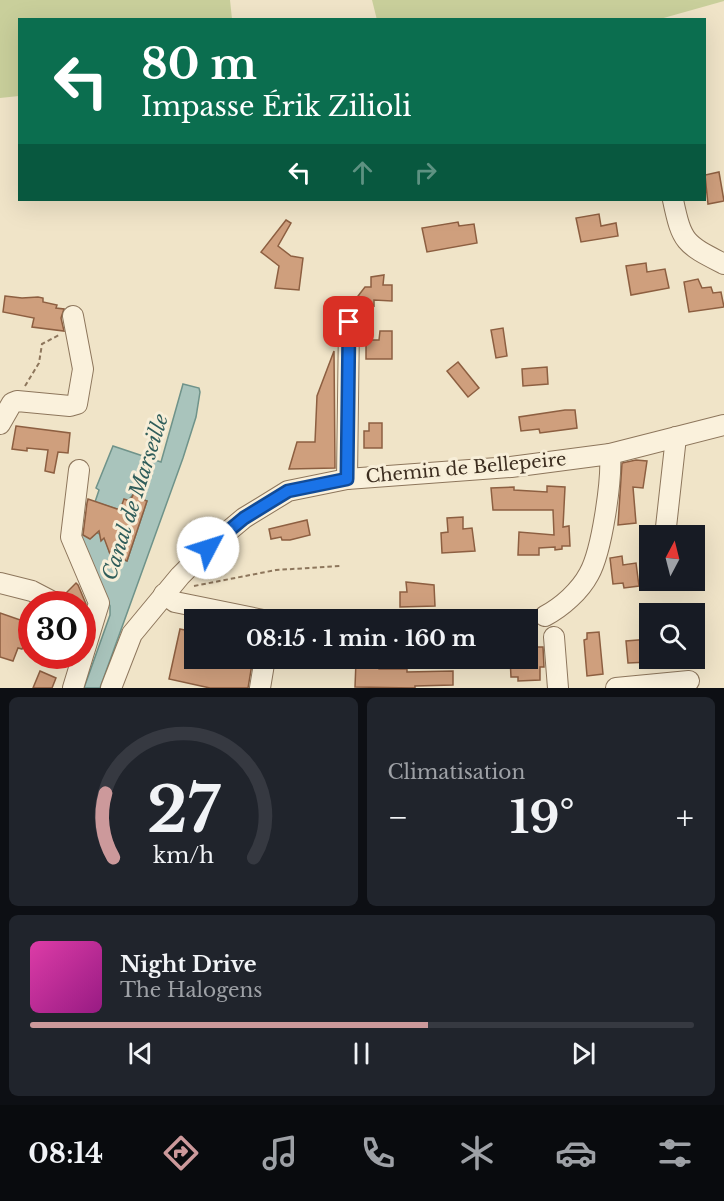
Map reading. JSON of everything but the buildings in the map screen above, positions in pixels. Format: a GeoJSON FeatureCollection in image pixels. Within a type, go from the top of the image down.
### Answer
{"type":"FeatureCollection","features":[{"type":"Feature","properties":{"kind":"street"},"geometry":{"type":"LineString","coordinates":[[674,201],[680,231],[684,238],[695,249],[724,264]]}},
{"type":"Feature","properties":{"kind":"street"},"geometry":{"type":"LineString","coordinates":[[0,424],[12,403],[17,401],[70,406],[77,404],[83,369],[74,322]]}},
{"type":"Feature","properties":{"kind":"street"},"geometry":{"type":"LineString","coordinates":[[347,479],[349,322]]}},
{"type":"Feature","properties":{"kind":"street","name":"Chemin de Bellepeire"},"geometry":{"type":"LineString","coordinates":[[111,688],[132,634],[168,590],[208,548],[244,518],[275,498],[302,487],[347,479],[511,467],[610,454],[724,425]]}},
{"type":"Feature","properties":{"kind":"street"},"geometry":{"type":"LineString","coordinates":[[666,525],[676,437]]}},
{"type":"Feature","properties":{"kind":"street"},"geometry":{"type":"LineString","coordinates":[[546,616],[559,608],[583,584],[596,559],[610,480],[610,454]]}},
{"type":"Feature","properties":{"kind":"street"},"geometry":{"type":"LineString","coordinates":[[79,470],[71,537],[94,591]]}},
{"type":"Feature","properties":{"kind":"street"},"geometry":{"type":"LineString","coordinates":[[0,583],[32,591]]}},
{"type":"Feature","properties":{"kind":"street"},"geometry":{"type":"LineString","coordinates":[[168,590],[175,602],[209,609]]}},
{"type":"Feature","properties":{"kind":"street"},"geometry":{"type":"LineString","coordinates":[[96,596],[99,603],[96,610]]}},
{"type":"Feature","properties":{"kind":"street","name":"Chemin de Bellepeire"},"geometry":{"type":"LineString","coordinates":[[122,688],[129,674],[147,616]]}},
{"type":"Feature","properties":{"kind":"street"},"geometry":{"type":"LineString","coordinates":[[554,637],[558,688]]}},
{"type":"Feature","properties":{"kind":"street"},"geometry":{"type":"LineString","coordinates":[[73,688],[78,669]]}},
{"type":"Feature","properties":{"kind":"street"},"geometry":{"type":"LineString","coordinates":[[260,688],[263,669]]}},
{"type":"Feature","properties":{"kind":"street"},"geometry":{"type":"LineString","coordinates":[[616,688],[689,681]]}},
{"type":"Feature","properties":{"kind":"path"},"geometry":{"type":"LineString","coordinates":[[12,403],[36,368],[45,340],[74,322]]}},
{"type":"Feature","properties":{"kind":"path"},"geometry":{"type":"LineString","coordinates":[[168,590],[203,586],[276,570],[340,566]]}},
{"type":"Feature","properties":{"kind":"green space"},"geometry":{"type":"Polygon","coordinates":[[[0,0],[230,0],[232,18],[18,18],[18,96],[0,98],[0,0]]]}},
{"type":"Feature","properties":{"kind":"green space"},"geometry":{"type":"Polygon","coordinates":[[[372,0],[724,0],[664,18],[376,18],[372,0]]]}},
{"type":"Feature","properties":{"kind":"water"},"geometry":{"type":"Polygon","coordinates":[[[183,384],[199,388],[196,417],[183,458],[100,688],[84,688],[91,669],[96,669],[96,654],[110,615],[110,606],[80,542],[81,534],[92,537],[95,532],[102,535],[101,540],[104,535],[110,554],[127,561],[147,501],[141,499],[143,491],[136,491],[120,510],[95,502],[99,490],[96,488],[113,446],[161,462],[183,384]]]}},
{"type":"Feature","properties":{"kind":"route"},"geometry":{"type":"LineString","coordinates":[[208,548],[244,518],[288,491],[347,479],[349,322]]}},
{"type":"Feature","properties":{"kind":"water label","name":"Canal de Marseille"},"geometry":{"type":"Point","coordinates":[135,497]}}]}
